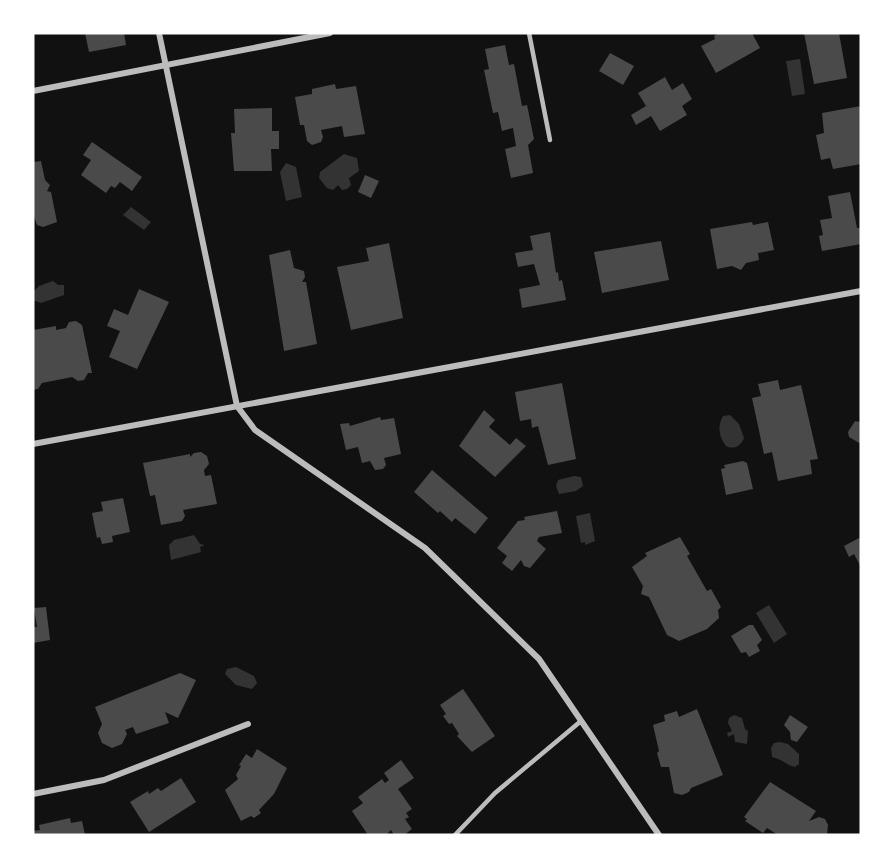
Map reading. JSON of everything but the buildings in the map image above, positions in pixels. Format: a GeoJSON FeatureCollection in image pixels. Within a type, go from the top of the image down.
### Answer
{"type":"FeatureCollection","features":[{"type":"Feature","properties":{"kind":"street"},"geometry":{"type":"LineString","coordinates":[[159,33],[237,406],[255,430],[424,548],[539,658],[659,835]]}},
{"type":"Feature","properties":{"kind":"street"},"geometry":{"type":"LineString","coordinates":[[33,91],[330,33]]}},
{"type":"Feature","properties":{"kind":"street"},"geometry":{"type":"LineString","coordinates":[[33,444],[861,291]]}},
{"type":"Feature","properties":{"kind":"street"},"geometry":{"type":"LineString","coordinates":[[33,794],[104,780],[248,724]]}},
{"type":"Feature","properties":{"kind":"lane"},"geometry":{"type":"LineString","coordinates":[[529,33],[550,141]]}},
{"type":"Feature","properties":{"kind":"lane"},"geometry":{"type":"LineString","coordinates":[[455,835],[495,793],[581,721]]}},
{"type":"Feature","properties":{"kind":"shaded area"},"geometry":{"type":"Polygon","coordinates":[[[800,59],[805,94],[792,96],[786,61],[800,59]]]}},
{"type":"Feature","properties":{"kind":"shaded area"},"geometry":{"type":"Polygon","coordinates":[[[344,154],[357,158],[359,171],[349,178],[351,185],[347,189],[342,190],[338,185],[333,190],[327,188],[319,178],[320,172],[344,154]]]}},
{"type":"Feature","properties":{"kind":"shaded area"},"geometry":{"type":"Polygon","coordinates":[[[286,163],[296,167],[302,197],[286,201],[280,172],[286,163]]]}},
{"type":"Feature","properties":{"kind":"shaded area"},"geometry":{"type":"Polygon","coordinates":[[[131,207],[151,222],[144,230],[123,215],[131,207]]]}},
{"type":"Feature","properties":{"kind":"shaded area"},"geometry":{"type":"Polygon","coordinates":[[[53,281],[58,285],[64,285],[64,295],[41,303],[33,300],[33,292],[39,286],[53,281]]]}},
{"type":"Feature","properties":{"kind":"shaded area"},"geometry":{"type":"Polygon","coordinates":[[[730,415],[739,424],[744,438],[739,445],[734,447],[726,446],[720,431],[723,416],[730,415]]]}},
{"type":"Feature","properties":{"kind":"shaded area"},"geometry":{"type":"Polygon","coordinates":[[[574,476],[581,477],[583,486],[576,491],[559,494],[556,486],[558,480],[574,476]]]}},
{"type":"Feature","properties":{"kind":"shaded area"},"geometry":{"type":"Polygon","coordinates":[[[590,513],[595,541],[585,545],[585,542],[581,543],[576,516],[590,513]]]}},
{"type":"Feature","properties":{"kind":"shaded area"},"geometry":{"type":"Polygon","coordinates":[[[194,535],[200,544],[205,545],[200,547],[201,552],[171,560],[169,545],[174,540],[194,535]]]}},
{"type":"Feature","properties":{"kind":"shaded area"},"geometry":{"type":"Polygon","coordinates":[[[769,605],[787,634],[774,643],[756,613],[769,605]]]}},
{"type":"Feature","properties":{"kind":"shaded area"},"geometry":{"type":"Polygon","coordinates":[[[236,667],[254,676],[257,683],[252,689],[236,685],[225,674],[227,669],[236,667]]]}},
{"type":"Feature","properties":{"kind":"shaded area"},"geometry":{"type":"Polygon","coordinates":[[[734,715],[742,718],[745,729],[748,731],[747,744],[735,742],[734,734],[728,737],[727,733],[732,731],[728,723],[729,718],[734,715]]]}},
{"type":"Feature","properties":{"kind":"shaded area"},"geometry":{"type":"Polygon","coordinates":[[[774,743],[788,744],[799,754],[799,764],[795,767],[772,757],[771,748],[774,743]]]}}]}
